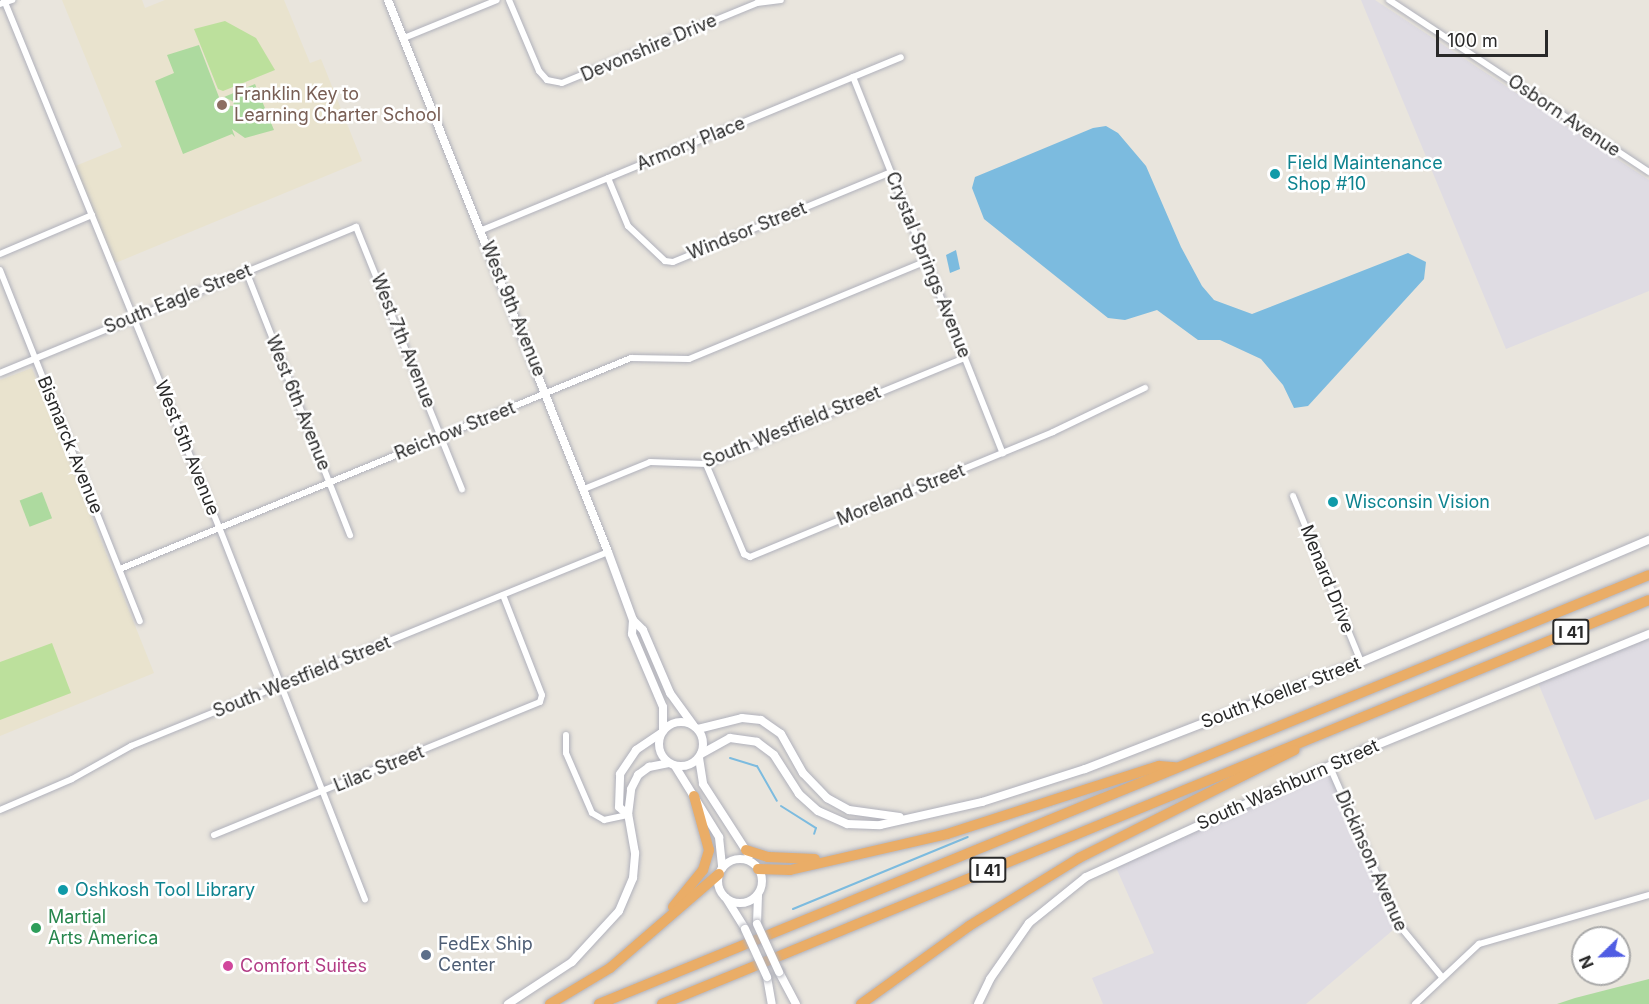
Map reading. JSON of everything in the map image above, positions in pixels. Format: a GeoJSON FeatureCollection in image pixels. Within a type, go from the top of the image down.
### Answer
{"type":"FeatureCollection","features":[{"type":"Feature","properties":{"kind":"highway","name":"I 41"},"geometry":{"type":"LineString","coordinates":[[599,1004],[1649,576]]}},
{"type":"Feature","properties":{"kind":"highway","name":"I 41"},"geometry":{"type":"LineString","coordinates":[[662,1004],[1649,600]]}},
{"type":"Feature","properties":{"kind":"highway"},"geometry":{"type":"LineString","coordinates":[[861,1004],[942,945],[1070,863],[1170,810],[1279,760],[1314,737]]}},
{"type":"Feature","properties":{"kind":"highway"},"geometry":{"type":"LineString","coordinates":[[756,866],[790,870],[946,834],[1159,766],[1178,768]]}},
{"type":"Feature","properties":{"kind":"highway"},"geometry":{"type":"LineString","coordinates":[[653,933],[707,861],[709,843],[694,795]]}},
{"type":"Feature","properties":{"kind":"highway"},"geometry":{"type":"LineString","coordinates":[[746,850],[768,857],[830,859]]}},
{"type":"Feature","properties":{"kind":"highway"},"geometry":{"type":"LineString","coordinates":[[550,1004],[610,968],[653,933],[721,871]]}},
{"type":"Feature","properties":{"kind":"street"},"geometry":{"type":"LineString","coordinates":[[3,2],[12,0]]}},
{"type":"Feature","properties":{"kind":"street","name":"West 9th Avenue"},"geometry":{"type":"LineString","coordinates":[[388,0],[585,489],[633,620],[632,634],[663,707],[661,732]]}},
{"type":"Feature","properties":{"kind":"street"},"geometry":{"type":"LineString","coordinates":[[404,38],[496,0]]}},
{"type":"Feature","properties":{"kind":"street","name":"Devonshire Drive"},"geometry":{"type":"LineString","coordinates":[[509,0],[539,71],[551,82],[568,82],[756,1],[781,0]]}},
{"type":"Feature","properties":{"kind":"street","name":"Osborn Avenue"},"geometry":{"type":"LineString","coordinates":[[1389,0],[1649,172]]}},
{"type":"Feature","properties":{"kind":"street","name":"West 5th Avenue"},"geometry":{"type":"LineString","coordinates":[[3,2],[219,527],[364,899]]}},
{"type":"Feature","properties":{"kind":"street","name":"Armory Place"},"geometry":{"type":"LineString","coordinates":[[482,230],[901,57]]}},
{"type":"Feature","properties":{"kind":"street","name":"Crystal Springs Avenue"},"geometry":{"type":"LineString","coordinates":[[853,77],[1003,453]]}},
{"type":"Feature","properties":{"kind":"street","name":"Windsor Street"},"geometry":{"type":"LineString","coordinates":[[608,178],[628,226],[664,261],[672,262],[891,172]]}},
{"type":"Feature","properties":{"kind":"street"},"geometry":{"type":"LineString","coordinates":[[0,254],[92,215]]}},
{"type":"Feature","properties":{"kind":"street","name":"South Eagle Street"},"geometry":{"type":"LineString","coordinates":[[0,373],[356,227]]}},
{"type":"Feature","properties":{"kind":"street","name":"West 7th Avenue"},"geometry":{"type":"LineString","coordinates":[[356,227],[462,489]]}},
{"type":"Feature","properties":{"kind":"street","name":"Reichow Street"},"geometry":{"type":"LineString","coordinates":[[120,569],[631,358],[689,359],[927,261]]}},
{"type":"Feature","properties":{"kind":"street","name":"Bismarck Avenue"},"geometry":{"type":"LineString","coordinates":[[0,270],[140,621]]}},
{"type":"Feature","properties":{"kind":"street","name":"West 6th Avenue"},"geometry":{"type":"LineString","coordinates":[[246,271],[350,535]]}},
{"type":"Feature","properties":{"kind":"street","name":"South Westfield Street"},"geometry":{"type":"LineString","coordinates":[[585,489],[650,462],[706,464],[964,358]]}},
{"type":"Feature","properties":{"kind":"street","name":"Moreland Street"},"geometry":{"type":"LineString","coordinates":[[706,464],[744,554],[750,557],[1003,453],[1145,388]]}},
{"type":"Feature","properties":{"kind":"street","name":"Menard Drive"},"geometry":{"type":"LineString","coordinates":[[1293,496],[1361,662]]}},
{"type":"Feature","properties":{"kind":"street","name":"South Koeller Street"},"geometry":{"type":"LineString","coordinates":[[700,756],[730,738],[752,740],[774,755],[804,800],[836,821],[868,826],[982,802],[1052,781],[1361,662],[1649,540]]}},
{"type":"Feature","properties":{"kind":"street","name":"South Westfield Street"},"geometry":{"type":"LineString","coordinates":[[0,810],[72,779],[131,746],[608,552]]}},
{"type":"Feature","properties":{"kind":"street","name":"Lilac Street"},"geometry":{"type":"LineString","coordinates":[[214,835],[542,700],[503,595]]}},
{"type":"Feature","properties":{"kind":"street","name":"West 9th Avenue"},"geometry":{"type":"LineString","coordinates":[[633,620],[643,630],[670,693],[695,727]]}},
{"type":"Feature","properties":{"kind":"street","name":"South Washburn Street"},"geometry":{"type":"LineString","coordinates":[[978,1004],[1014,942],[1066,890],[1114,863],[1330,767],[1649,634]]}},
{"type":"Feature","properties":{"kind":"street","name":"South Koeller Street"},"geometry":{"type":"LineString","coordinates":[[695,727],[741,718],[761,720],[781,734],[803,773],[827,798],[860,813],[903,817]]}},
{"type":"Feature","properties":{"kind":"street"},"geometry":{"type":"LineString","coordinates":[[627,815],[619,807],[617,797],[620,774],[636,750],[676,722],[695,727],[703,741],[700,756],[703,784],[756,866],[762,881],[758,893],[757,924],[796,1004]]}},
{"type":"Feature","properties":{"kind":"street"},"geometry":{"type":"LineString","coordinates":[[661,732],[659,750],[694,795],[722,844],[719,887],[745,929],[767,977],[772,1004]]}},
{"type":"Feature","properties":{"kind":"street"},"geometry":{"type":"LineString","coordinates":[[566,735],[566,753],[590,810],[601,819],[627,815]]}},
{"type":"Feature","properties":{"kind":"street"},"geometry":{"type":"LineString","coordinates":[[508,1004],[572,962],[619,911],[629,888],[634,864],[627,815],[631,789],[638,775],[652,766],[688,765],[700,756]]}},
{"type":"Feature","properties":{"kind":"street","name":"Dickinson Avenue"},"geometry":{"type":"LineString","coordinates":[[1330,767],[1399,925],[1442,977]]}},
{"type":"Feature","properties":{"kind":"street"},"geometry":{"type":"LineString","coordinates":[[721,871],[740,859],[756,866]]}},
{"type":"Feature","properties":{"kind":"street"},"geometry":{"type":"LineString","coordinates":[[726,897],[743,903],[758,893]]}},
{"type":"Feature","properties":{"kind":"street"},"geometry":{"type":"LineString","coordinates":[[1415,1004],[1470,950],[1489,939],[1649,895]]}},
{"type":"Feature","properties":{"kind":"shaded area","name":"Franklin Key to Learning Charter School"},"geometry":{"type":"Polygon","coordinates":[[[62,0],[142,0],[145,8],[165,0],[284,0],[310,63],[321,59],[362,161],[113,264],[73,167],[122,147],[62,0]]]}},
{"type":"Feature","properties":{"kind":"shaded area"},"geometry":{"type":"Polygon","coordinates":[[[1361,0],[1375,0],[1649,180],[1649,291],[1506,349],[1361,0]]]}},
{"type":"Feature","properties":{"kind":"shaded area"},"geometry":{"type":"Polygon","coordinates":[[[32,368],[154,673],[0,736],[0,380],[32,368]]]}},
{"type":"Feature","properties":{"kind":"shaded area"},"geometry":{"type":"Polygon","coordinates":[[[1649,634],[1649,799],[1595,820],[1536,678],[1649,634]]]}},
{"type":"Feature","properties":{"kind":"shaded area"},"geometry":{"type":"Polygon","coordinates":[[[1330,767],[1399,925],[1306,1004],[1103,1004],[1092,978],[1154,953],[1114,863],[1330,767]]]}},
{"type":"Feature","properties":{"kind":"green space"},"geometry":{"type":"Polygon","coordinates":[[[225,21],[256,38],[275,70],[223,91],[218,89],[194,29],[225,21]]]}},
{"type":"Feature","properties":{"kind":"green space"},"geometry":{"type":"Polygon","coordinates":[[[199,45],[222,105],[233,106],[234,102],[224,97],[255,84],[274,130],[245,138],[232,129],[235,137],[232,134],[183,154],[155,81],[174,73],[167,55],[199,45]]]}},
{"type":"Feature","properties":{"kind":"green space"},"geometry":{"type":"Polygon","coordinates":[[[42,492],[52,518],[30,527],[20,501],[42,492]]]}},
{"type":"Feature","properties":{"kind":"green space"},"geometry":{"type":"Polygon","coordinates":[[[52,643],[71,693],[0,720],[0,662],[52,643]]]}},
{"type":"Feature","properties":{"kind":"green space"},"geometry":{"type":"Polygon","coordinates":[[[1649,979],[1649,1004],[1557,1004],[1622,986],[1631,986],[1631,984],[1649,979]]]}},
{"type":"Feature","properties":{"kind":"water"},"geometry":{"type":"Polygon","coordinates":[[[1106,126],[1118,133],[1146,166],[1181,247],[1202,286],[1214,300],[1252,314],[1408,253],[1426,262],[1424,279],[1308,406],[1294,408],[1283,385],[1261,359],[1220,340],[1198,340],[1157,310],[1125,320],[1108,318],[984,219],[972,188],[975,177],[1093,128],[1106,126]]]}},
{"type":"Feature","properties":{"kind":"water"},"geometry":{"type":"Polygon","coordinates":[[[956,250],[960,269],[950,273],[946,255],[956,250]]]}},
{"type":"Feature","properties":{"kind":"waterway"},"geometry":{"type":"LineString","coordinates":[[730,758],[757,766],[777,801]]}},
{"type":"Feature","properties":{"kind":"waterway"},"geometry":{"type":"LineString","coordinates":[[781,806],[816,828],[814,834]]}},
{"type":"Feature","properties":{"kind":"waterway"},"geometry":{"type":"LineString","coordinates":[[793,909],[968,837]]}},
{"type":"Feature","properties":{"kind":"place","name":"Franklin Key to Learning Charter School"},"geometry":{"type":"Point","coordinates":[222,105]}},
{"type":"Feature","properties":{"kind":"place","name":"Field Maintenance Shop #10"},"geometry":{"type":"Point","coordinates":[1275,174]}},
{"type":"Feature","properties":{"kind":"place","name":"Wisconsin Vision"},"geometry":{"type":"Point","coordinates":[1333,502]}},
{"type":"Feature","properties":{"kind":"place","name":"Oshkosh Tool Library"},"geometry":{"type":"Point","coordinates":[63,890]}},
{"type":"Feature","properties":{"kind":"place","name":"Martial Arts America"},"geometry":{"type":"Point","coordinates":[36,928]}},
{"type":"Feature","properties":{"kind":"place","name":"FedEx Ship Center"},"geometry":{"type":"Point","coordinates":[426,955]}},
{"type":"Feature","properties":{"kind":"place","name":"Comfort Suites"},"geometry":{"type":"Point","coordinates":[228,966]}}]}
